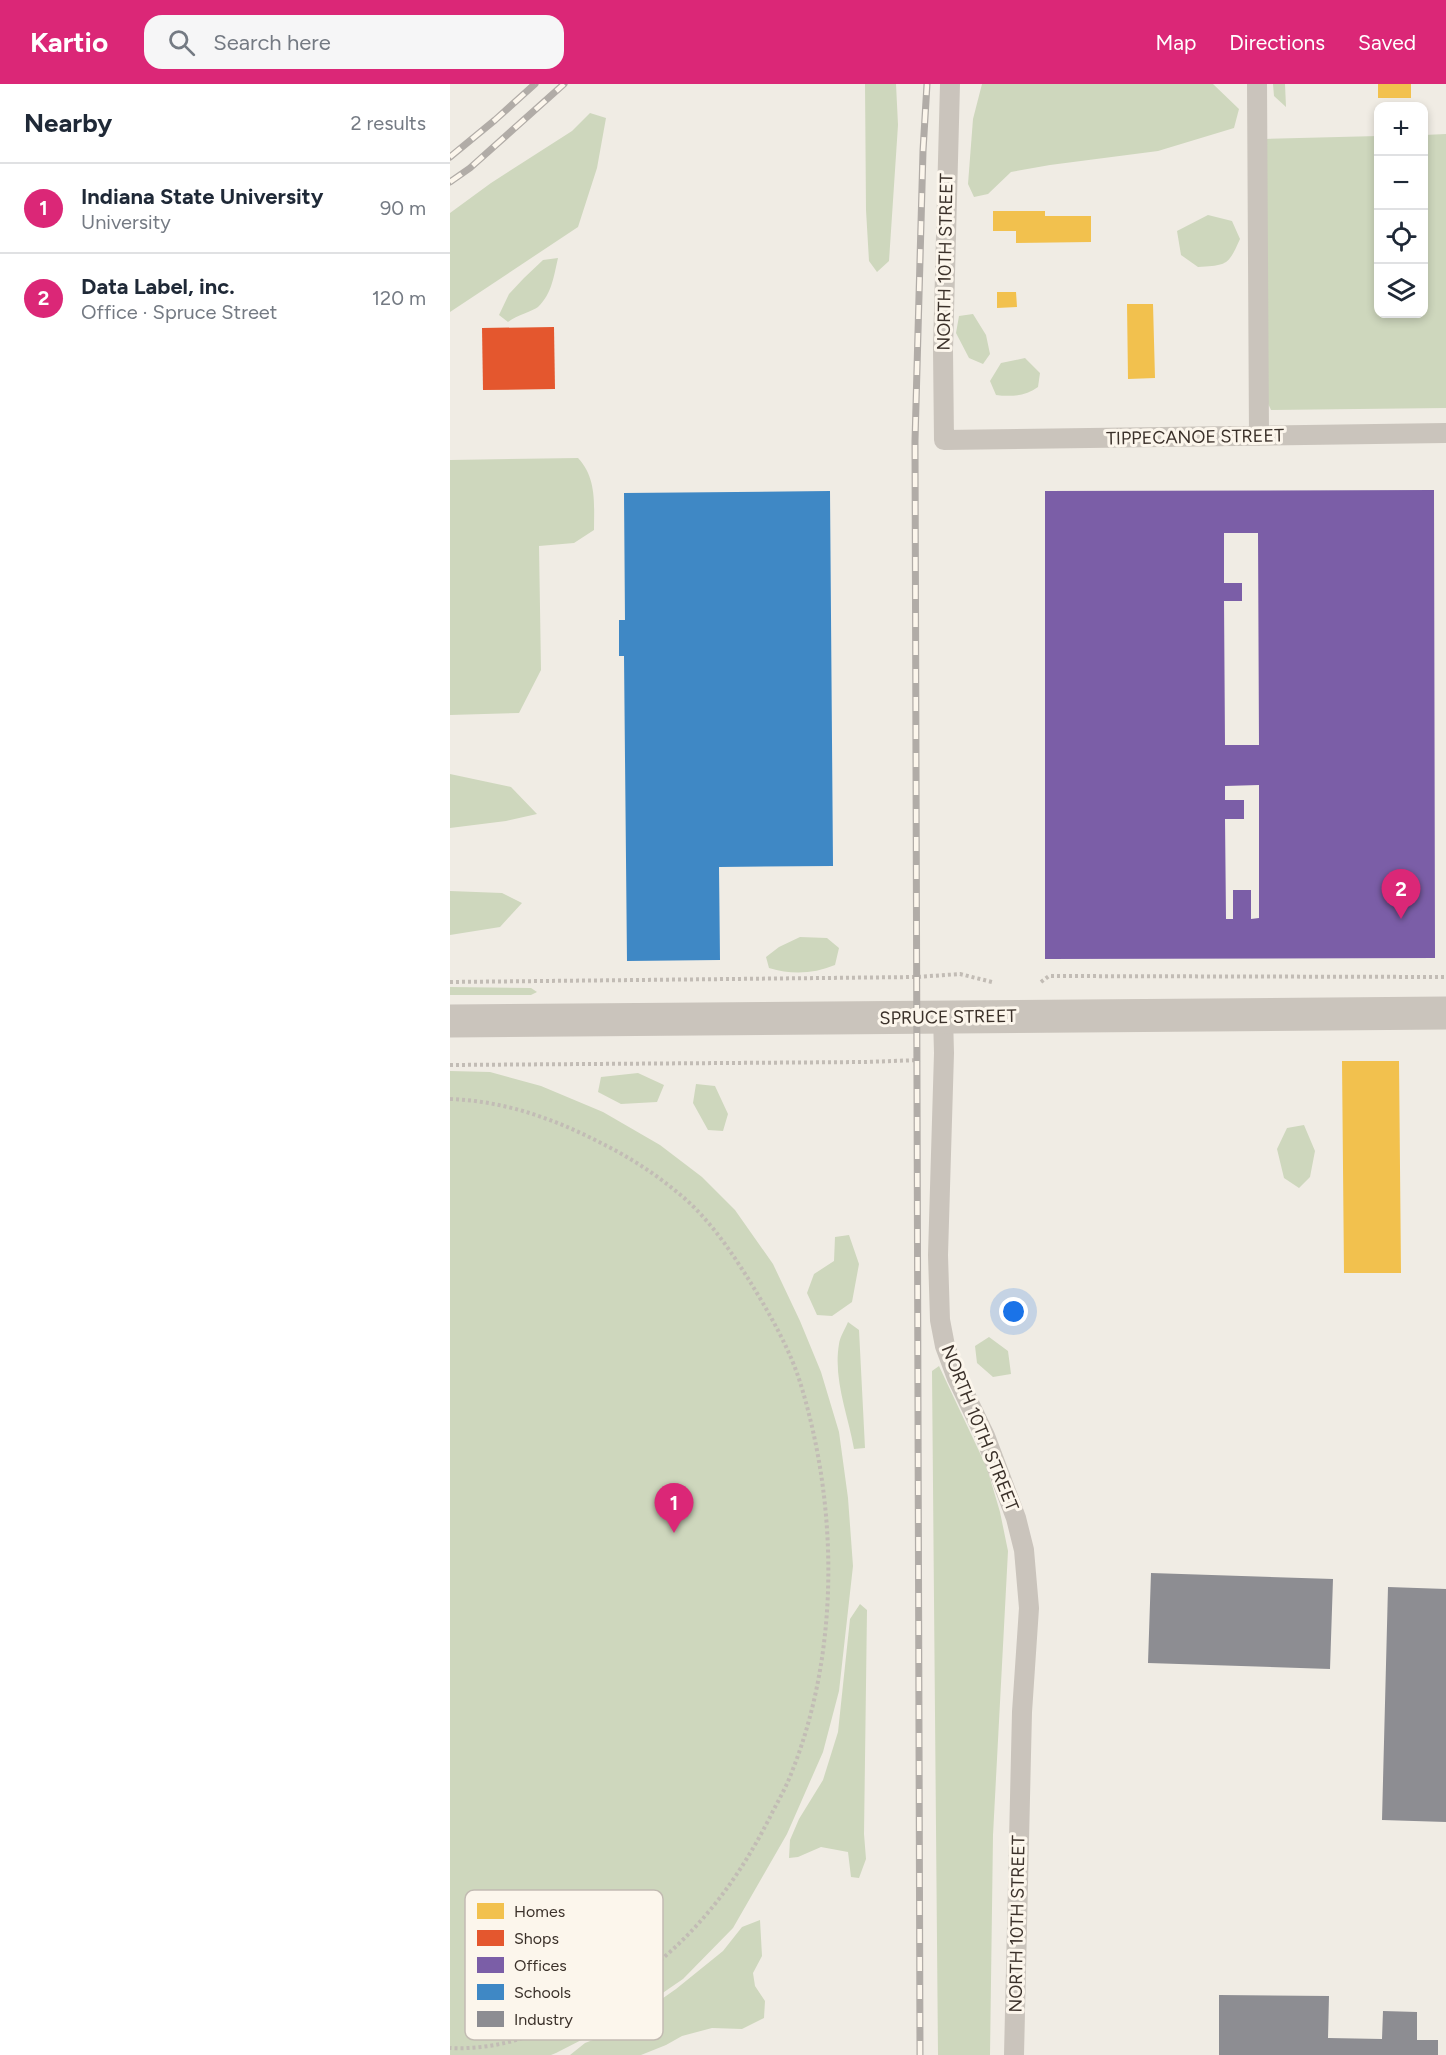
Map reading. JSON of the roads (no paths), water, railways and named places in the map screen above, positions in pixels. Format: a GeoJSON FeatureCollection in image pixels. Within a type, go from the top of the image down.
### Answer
{"type":"FeatureCollection","features":[{"type":"Feature","properties":{"kind":"street","name":"SPRUCE STREET"},"geometry":{"type":"LineString","coordinates":[[450,1021],[1446,1013]]}},
{"type":"Feature","properties":{"kind":"lane","name":"NORTH 10TH STREET"},"geometry":{"type":"LineString","coordinates":[[944,440],[943,350],[950,84]]}},
{"type":"Feature","properties":{"kind":"lane"},"geometry":{"type":"LineString","coordinates":[[1257,84],[1259,436]]}},
{"type":"Feature","properties":{"kind":"lane","name":"TIPPECANOE STREET"},"geometry":{"type":"LineString","coordinates":[[944,440],[1446,433]]}},
{"type":"Feature","properties":{"kind":"lane","name":"NORTH 10TH STREET"},"geometry":{"type":"LineString","coordinates":[[943,1016],[944,1063],[938,1255],[940,1320],[945,1346],[953,1368],[985,1436],[1016,1518],[1024,1550],[1029,1608],[1022,1712],[1014,2055]]}},
{"type":"Feature","properties":{"kind":"railway"},"geometry":{"type":"LineString","coordinates":[[450,157],[535,84]]}},
{"type":"Feature","properties":{"kind":"railway"},"geometry":{"type":"LineString","coordinates":[[450,182],[470,168],[564,84]]}},
{"type":"Feature","properties":{"kind":"railway"},"geometry":{"type":"LineString","coordinates":[[920,2055],[915,441],[927,84]]}},
{"type":"Feature","properties":{"kind":"place","name":"Data Label, inc."},"geometry":{"type":"Point","coordinates":[1401,919]}},
{"type":"Feature","properties":{"kind":"place","name":"Indiana State University"},"geometry":{"type":"Point","coordinates":[674,1533]}}]}
